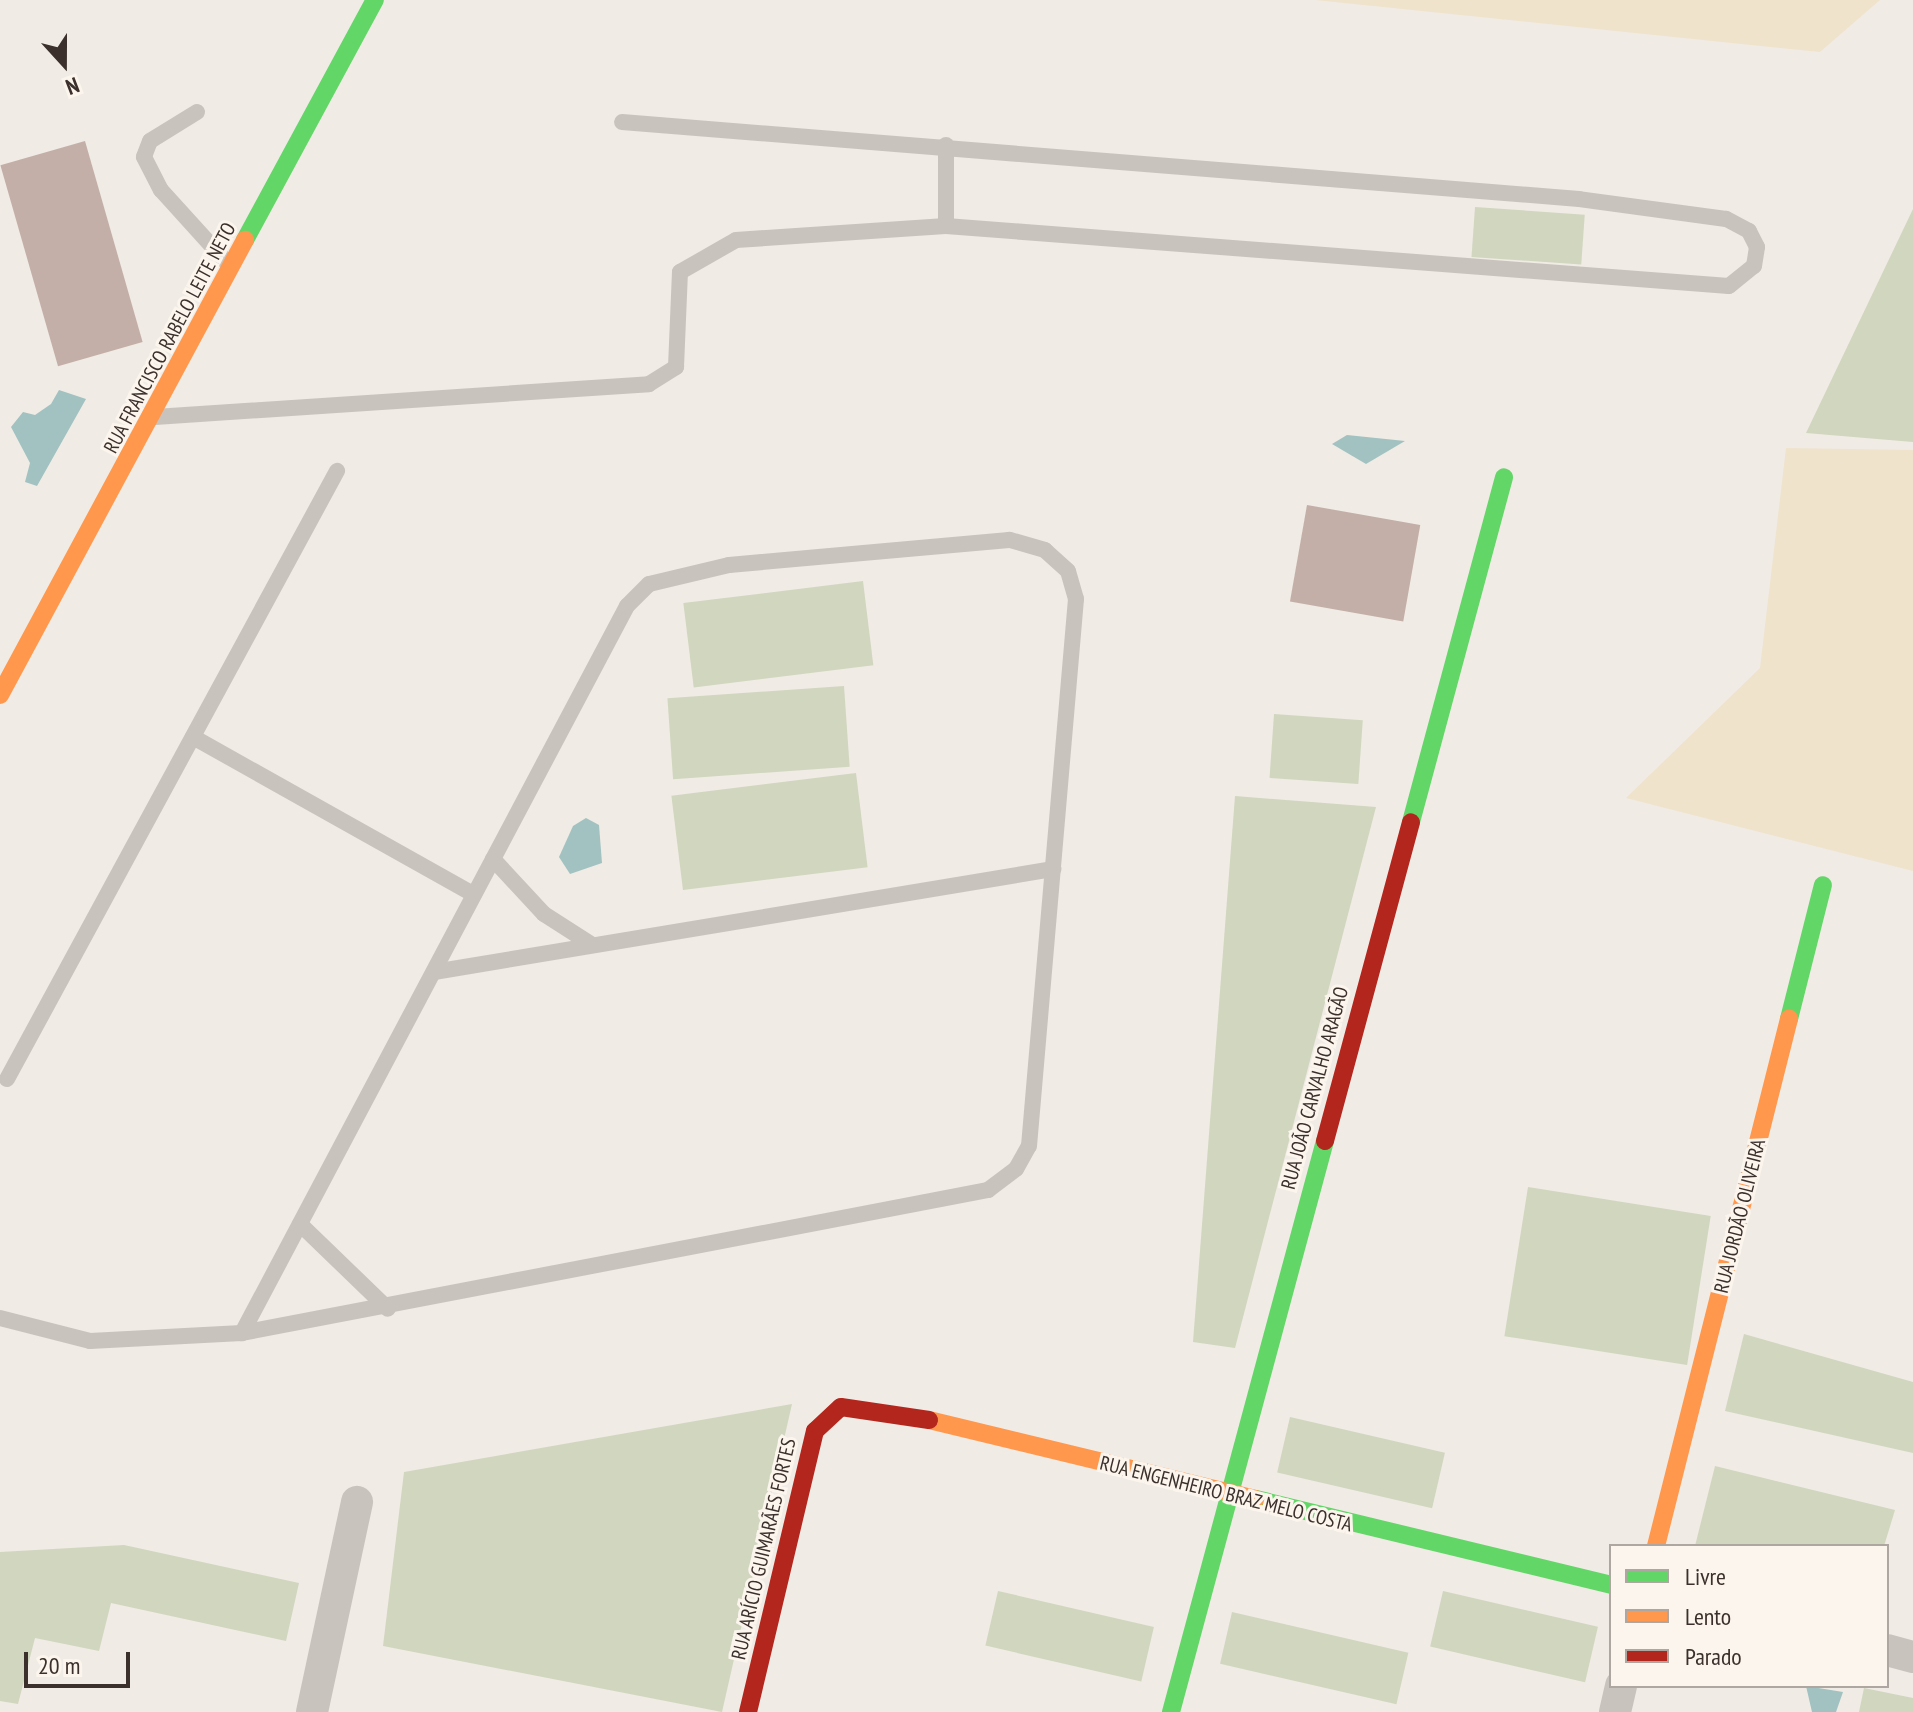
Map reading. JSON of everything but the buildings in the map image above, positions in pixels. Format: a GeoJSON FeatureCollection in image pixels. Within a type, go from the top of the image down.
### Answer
{"type":"FeatureCollection","features":[{"type":"Feature","properties":{"kind":"street","name":"RUA FRANCISCO RABELO LEITE NETO"},"geometry":{"type":"LineString","coordinates":[[0,695],[154,417],[375,0]]}},
{"type":"Feature","properties":{"kind":"street","name":"RUA JOÃO CARVALHO ARAGÃO"},"geometry":{"type":"LineString","coordinates":[[1171,1712],[1226,1496],[1504,477]]}},
{"type":"Feature","properties":{"kind":"street","name":"RUA JORDÃO OLIVEIRA"},"geometry":{"type":"LineString","coordinates":[[1657,1544],[1823,885]]}},
{"type":"Feature","properties":{"kind":"street","name":"RUA ENGENHEIRO BRAZ MELO COSTA"},"geometry":{"type":"LineString","coordinates":[[841,1407],[906,1415],[1226,1496],[1609,1585]]}},
{"type":"Feature","properties":{"kind":"street","name":"RUA ARÍCIO GUIMARÃES FORTES"},"geometry":{"type":"LineString","coordinates":[[748,1712],[815,1431],[841,1407]]}},
{"type":"Feature","properties":{"kind":"street"},"geometry":{"type":"LineString","coordinates":[[312,1712],[357,1502]]}},
{"type":"Feature","properties":{"kind":"street"},"geometry":{"type":"LineString","coordinates":[[1889,1651],[1913,1657]]}},
{"type":"Feature","properties":{"kind":"street"},"geometry":{"type":"LineString","coordinates":[[1615,1712],[1621,1688]]}},
{"type":"Feature","properties":{"kind":"lane"},"geometry":{"type":"LineString","coordinates":[[197,112],[150,141],[144,157],[161,190],[233,268]]}},
{"type":"Feature","properties":{"kind":"lane"},"geometry":{"type":"LineString","coordinates":[[154,417],[649,384],[676,367],[680,272],[701,254],[736,240],[946,226],[1703,286],[1745,278],[1757,247],[1749,231],[1726,219],[1579,199],[946,145],[622,122]]}},
{"type":"Feature","properties":{"kind":"lane"},"geometry":{"type":"LineString","coordinates":[[946,145],[946,226]]}},
{"type":"Feature","properties":{"kind":"lane"},"geometry":{"type":"LineString","coordinates":[[7,1079],[337,471]]}},
{"type":"Feature","properties":{"kind":"lane"},"geometry":{"type":"LineString","coordinates":[[0,1318],[90,1341],[242,1333],[388,1309],[988,1190],[1016,1169],[1029,1146],[1076,599],[1068,571],[1045,550],[1009,540],[729,565],[649,584],[627,606],[242,1333]]}},
{"type":"Feature","properties":{"kind":"lane"},"geometry":{"type":"LineString","coordinates":[[193,737],[474,895]]}},
{"type":"Feature","properties":{"kind":"lane"},"geometry":{"type":"LineString","coordinates":[[493,859],[544,914],[591,944]]}},
{"type":"Feature","properties":{"kind":"lane"},"geometry":{"type":"LineString","coordinates":[[434,972],[1053,869]]}},
{"type":"Feature","properties":{"kind":"lane"},"geometry":{"type":"LineString","coordinates":[[300,1224],[388,1309]]}},
{"type":"Feature","properties":{"kind":"green space"},"geometry":{"type":"Polygon","coordinates":[[[1475,207],[1585,215],[1581,265],[1472,257],[1475,207]]]}},
{"type":"Feature","properties":{"kind":"green space"},"geometry":{"type":"Polygon","coordinates":[[[1913,209],[1913,442],[1806,433],[1913,209]]]}},
{"type":"Feature","properties":{"kind":"green space"},"geometry":{"type":"Polygon","coordinates":[[[863,581],[873,665],[694,687],[683,603],[863,581]]]}},
{"type":"Feature","properties":{"kind":"green space"},"geometry":{"type":"Polygon","coordinates":[[[844,686],[850,767],[673,779],[667,698],[844,686]]]}},
{"type":"Feature","properties":{"kind":"green space"},"geometry":{"type":"Polygon","coordinates":[[[1274,714],[1363,720],[1358,784],[1270,778],[1274,714]]]}},
{"type":"Feature","properties":{"kind":"green space"},"geometry":{"type":"Polygon","coordinates":[[[856,773],[868,867],[683,890],[671,796],[856,773]]]}},
{"type":"Feature","properties":{"kind":"green space"},"geometry":{"type":"Polygon","coordinates":[[[1235,796],[1376,807],[1235,1348],[1193,1342],[1235,796]]]}},
{"type":"Feature","properties":{"kind":"green space"},"geometry":{"type":"Polygon","coordinates":[[[1528,1187],[1711,1216],[1687,1365],[1504,1336],[1528,1187]]]}},
{"type":"Feature","properties":{"kind":"green space"},"geometry":{"type":"Polygon","coordinates":[[[1744,1334],[1913,1382],[1913,1453],[1725,1411],[1744,1334]]]}},
{"type":"Feature","properties":{"kind":"green space"},"geometry":{"type":"Polygon","coordinates":[[[792,1404],[722,1712],[383,1646],[404,1472],[792,1404]]]}},
{"type":"Feature","properties":{"kind":"green space"},"geometry":{"type":"Polygon","coordinates":[[[1290,1417],[1445,1453],[1432,1508],[1277,1473],[1290,1417]]]}},
{"type":"Feature","properties":{"kind":"green space"},"geometry":{"type":"Polygon","coordinates":[[[1715,1466],[1895,1510],[1885,1544],[1696,1544],[1715,1466]]]}},
{"type":"Feature","properties":{"kind":"green space"},"geometry":{"type":"Polygon","coordinates":[[[124,1545],[299,1583],[286,1641],[111,1603],[99,1651],[35,1638],[18,1704],[0,1701],[0,1552],[124,1545]]]}},
{"type":"Feature","properties":{"kind":"green space"},"geometry":{"type":"Polygon","coordinates":[[[998,1591],[1154,1627],[1141,1682],[985,1646],[998,1591]]]}},
{"type":"Feature","properties":{"kind":"green space"},"geometry":{"type":"Polygon","coordinates":[[[1443,1591],[1598,1627],[1585,1682],[1430,1647],[1443,1591]]]}},
{"type":"Feature","properties":{"kind":"green space"},"geometry":{"type":"Polygon","coordinates":[[[1232,1612],[1408,1653],[1396,1704],[1220,1664],[1232,1612]]]}},
{"type":"Feature","properties":{"kind":"green space"},"geometry":{"type":"Polygon","coordinates":[[[1864,1688],[1913,1698],[1913,1712],[1859,1712],[1864,1688]]]}},
{"type":"Feature","properties":{"kind":"sand"},"geometry":{"type":"Polygon","coordinates":[[[1315,0],[1880,0],[1820,52],[1315,0]]]}},
{"type":"Feature","properties":{"kind":"sand"},"geometry":{"type":"Polygon","coordinates":[[[1786,448],[1913,450],[1913,871],[1626,798],[1760,668],[1786,448]]]}},
{"type":"Feature","properties":{"kind":"water"},"geometry":{"type":"Polygon","coordinates":[[[59,390],[86,399],[37,486],[25,482],[30,463],[11,427],[23,412],[35,415],[51,404],[59,390]]]}},
{"type":"Feature","properties":{"kind":"water"},"geometry":{"type":"Polygon","coordinates":[[[1347,435],[1405,441],[1366,464],[1332,444],[1347,435]]]}},
{"type":"Feature","properties":{"kind":"water"},"geometry":{"type":"Polygon","coordinates":[[[586,818],[599,825],[602,863],[570,874],[559,857],[573,826],[586,818]]]}},
{"type":"Feature","properties":{"kind":"water"},"geometry":{"type":"Polygon","coordinates":[[[1806,1688],[1843,1692],[1836,1712],[1812,1712],[1806,1688]]]}},
{"type":"Feature","properties":{"kind":"traffic: fast"},"geometry":{"type":"LineString","coordinates":[[245,240],[375,0]]}},
{"type":"Feature","properties":{"kind":"traffic: fast"},"geometry":{"type":"LineString","coordinates":[[1411,822],[1504,477]]}},
{"type":"Feature","properties":{"kind":"traffic: fast"},"geometry":{"type":"LineString","coordinates":[[1789,1019],[1823,885]]}},
{"type":"Feature","properties":{"kind":"traffic: fast"},"geometry":{"type":"LineString","coordinates":[[1171,1712],[1325,1141]]}},
{"type":"Feature","properties":{"kind":"traffic: fast"},"geometry":{"type":"LineString","coordinates":[[1256,1499],[1609,1585]]}},
{"type":"Feature","properties":{"kind":"traffic: slow"},"geometry":{"type":"LineString","coordinates":[[0,695],[245,240]]}},
{"type":"Feature","properties":{"kind":"traffic: slow"},"geometry":{"type":"LineString","coordinates":[[1657,1544],[1789,1019]]}},
{"type":"Feature","properties":{"kind":"traffic: slow"},"geometry":{"type":"LineString","coordinates":[[929,1420],[1256,1499]]}},
{"type":"Feature","properties":{"kind":"traffic: jam"},"geometry":{"type":"LineString","coordinates":[[1325,1141],[1411,822]]}},
{"type":"Feature","properties":{"kind":"traffic: jam"},"geometry":{"type":"LineString","coordinates":[[748,1712],[815,1431],[841,1407],[929,1420]]}}]}
